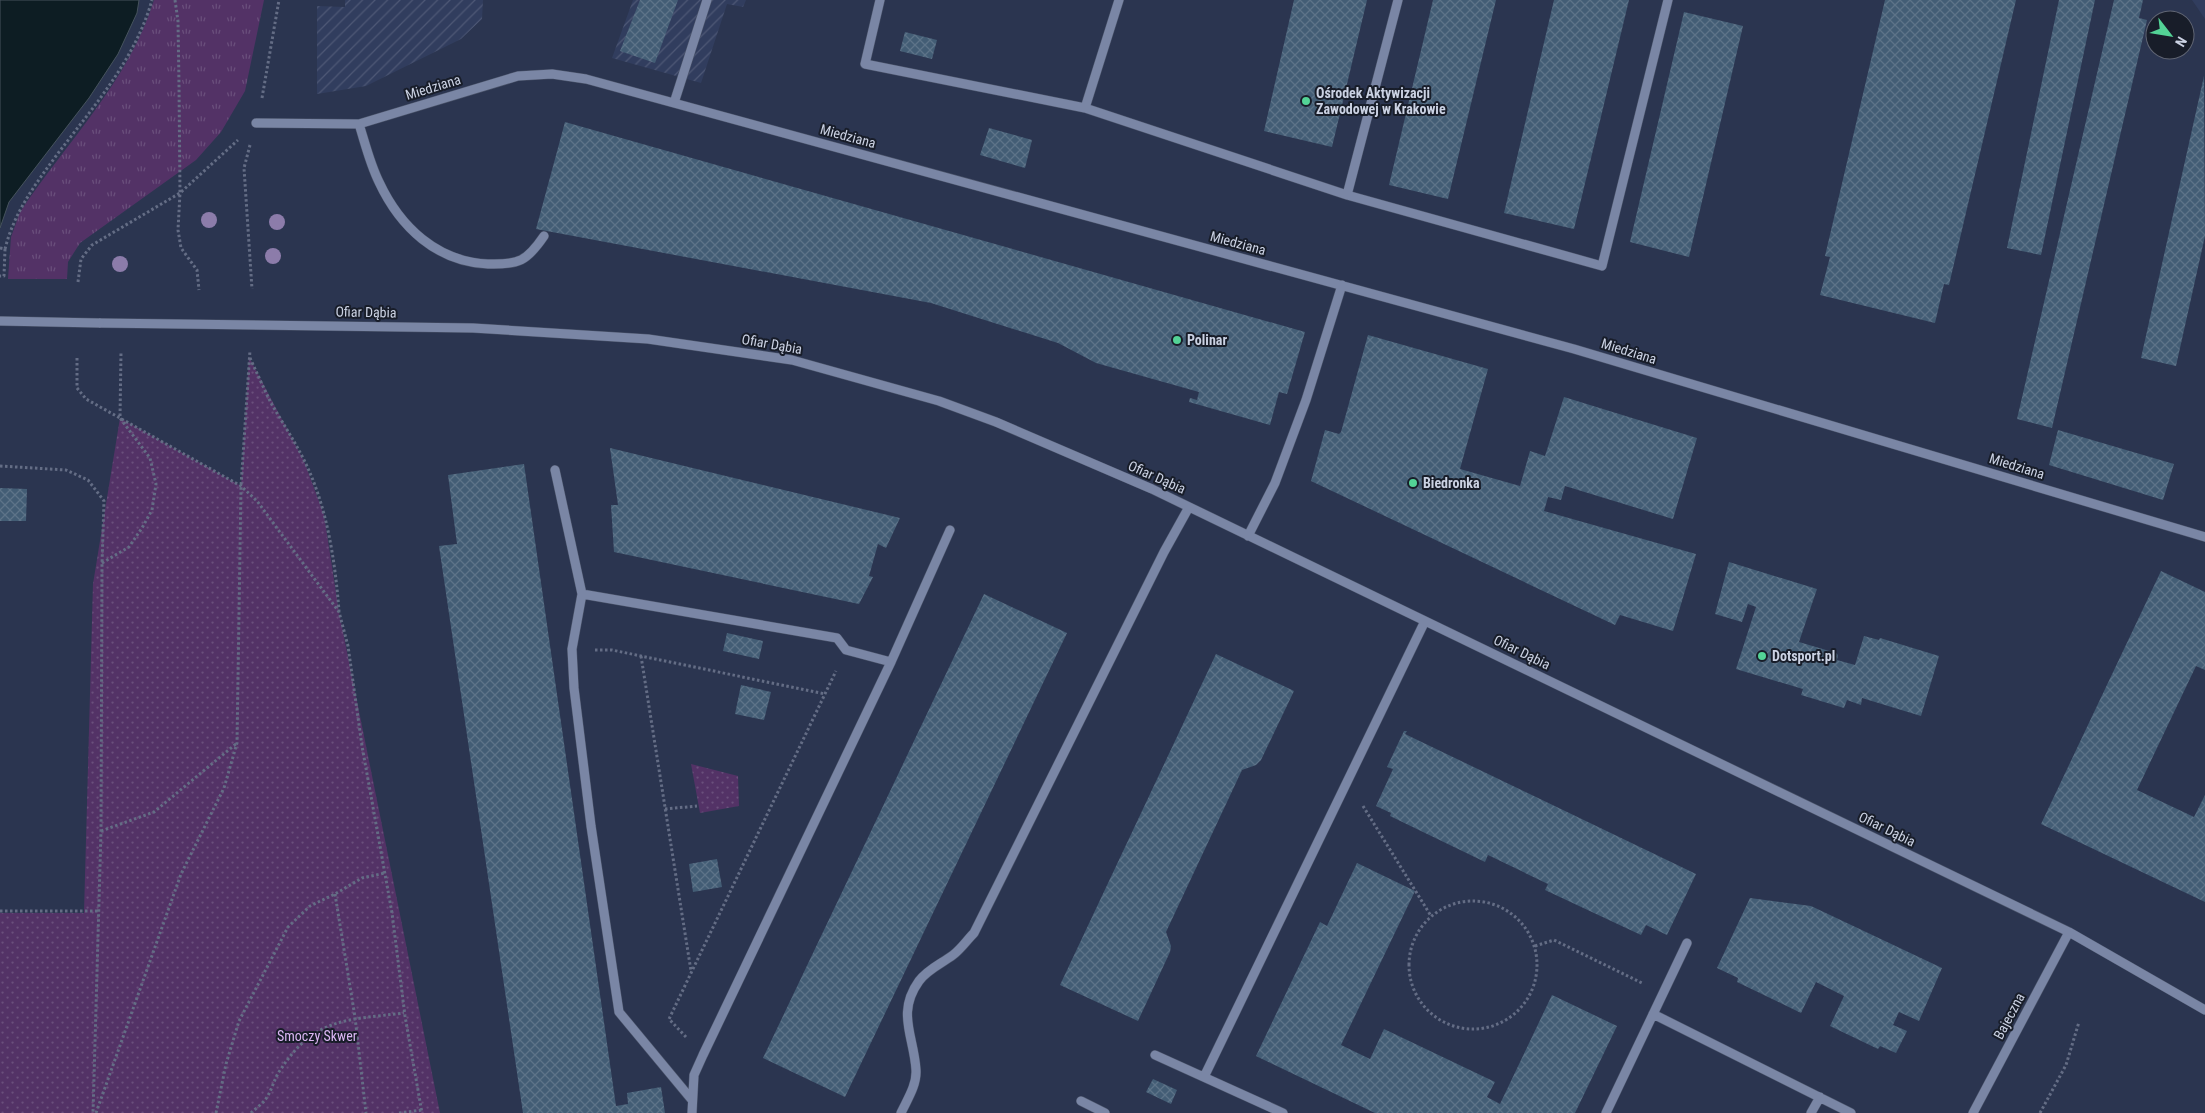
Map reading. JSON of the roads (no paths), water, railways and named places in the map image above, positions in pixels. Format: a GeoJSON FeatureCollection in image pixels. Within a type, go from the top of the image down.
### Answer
{"type":"FeatureCollection","features":[{"type":"Feature","properties":{"kind":"street"},"geometry":{"type":"LineString","coordinates":[[674,103],[707,0]]}},
{"type":"Feature","properties":{"kind":"street"},"geometry":{"type":"LineString","coordinates":[[880,0],[865,64],[1085,108],[1347,195],[1602,266],[1668,0]]}},
{"type":"Feature","properties":{"kind":"street"},"geometry":{"type":"LineString","coordinates":[[1085,108],[1120,0]]}},
{"type":"Feature","properties":{"kind":"street"},"geometry":{"type":"LineString","coordinates":[[1347,195],[1398,0]]}},
{"type":"Feature","properties":{"kind":"street","name":"Miedziana"},"geometry":{"type":"LineString","coordinates":[[256,123],[359,124],[518,76],[552,74],[586,80],[1574,349],[2205,537]]}},
{"type":"Feature","properties":{"kind":"street"},"geometry":{"type":"LineString","coordinates":[[359,124],[378,182],[402,220],[427,245],[454,259],[474,264],[506,265],[521,261],[532,254],[544,236]]}},
{"type":"Feature","properties":{"kind":"street"},"geometry":{"type":"LineString","coordinates":[[1248,536],[1279,474],[1306,400],[1342,285]]}},
{"type":"Feature","properties":{"kind":"street","name":"Ofiar Dąbia"},"geometry":{"type":"LineString","coordinates":[[0,321],[474,328],[648,339],[792,360],[939,401],[996,422],[1189,507],[1426,621],[2069,932],[2205,1010]]}},
{"type":"Feature","properties":{"kind":"street"},"geometry":{"type":"LineString","coordinates":[[555,470],[582,594],[572,650],[574,688],[591,826],[619,1012],[692,1100]]}},
{"type":"Feature","properties":{"kind":"street"},"geometry":{"type":"LineString","coordinates":[[901,1113],[913,1089],[916,1071],[906,1023],[908,1005],[918,982],[928,971],[955,954],[974,933],[1164,552],[1189,507]]}},
{"type":"Feature","properties":{"kind":"street"},"geometry":{"type":"LineString","coordinates":[[692,1113],[694,1075],[702,1055],[891,662],[950,530]]}},
{"type":"Feature","properties":{"kind":"street"},"geometry":{"type":"LineString","coordinates":[[582,594],[836,638],[846,650],[891,662]]}},
{"type":"Feature","properties":{"kind":"street"},"geometry":{"type":"LineString","coordinates":[[1204,1077],[1426,621]]}},
{"type":"Feature","properties":{"kind":"street","name":"Bajeczna"},"geometry":{"type":"LineString","coordinates":[[1974,1113],[2069,932]]}},
{"type":"Feature","properties":{"kind":"street"},"geometry":{"type":"LineString","coordinates":[[1606,1113],[1687,943]]}},
{"type":"Feature","properties":{"kind":"street"},"geometry":{"type":"LineString","coordinates":[[1654,1014],[1851,1113]]}},
{"type":"Feature","properties":{"kind":"street"},"geometry":{"type":"LineString","coordinates":[[1155,1055],[1282,1113]]}},
{"type":"Feature","properties":{"kind":"street"},"geometry":{"type":"LineString","coordinates":[[1811,1113],[1820,1097]]}},
{"type":"Feature","properties":{"kind":"street"},"geometry":{"type":"LineString","coordinates":[[1081,1101],[1105,1113]]}},
{"type":"Feature","properties":{"kind":"place","name":"Ośrodek Aktywizacji Zawodowej w Krakowie"},"geometry":{"type":"Point","coordinates":[1306,101]}},
{"type":"Feature","properties":{"kind":"place","name":"Polinar"},"geometry":{"type":"Point","coordinates":[1177,340]}},
{"type":"Feature","properties":{"kind":"place","name":"Biedronka"},"geometry":{"type":"Point","coordinates":[1413,483]}},
{"type":"Feature","properties":{"kind":"place","name":"Dotsport.pl"},"geometry":{"type":"Point","coordinates":[1762,656]}},
{"type":"Feature","properties":{"kind":"park label","name":"Smoczy Skwer"},"geometry":{"type":"Point","coordinates":[317,1036]}}]}
